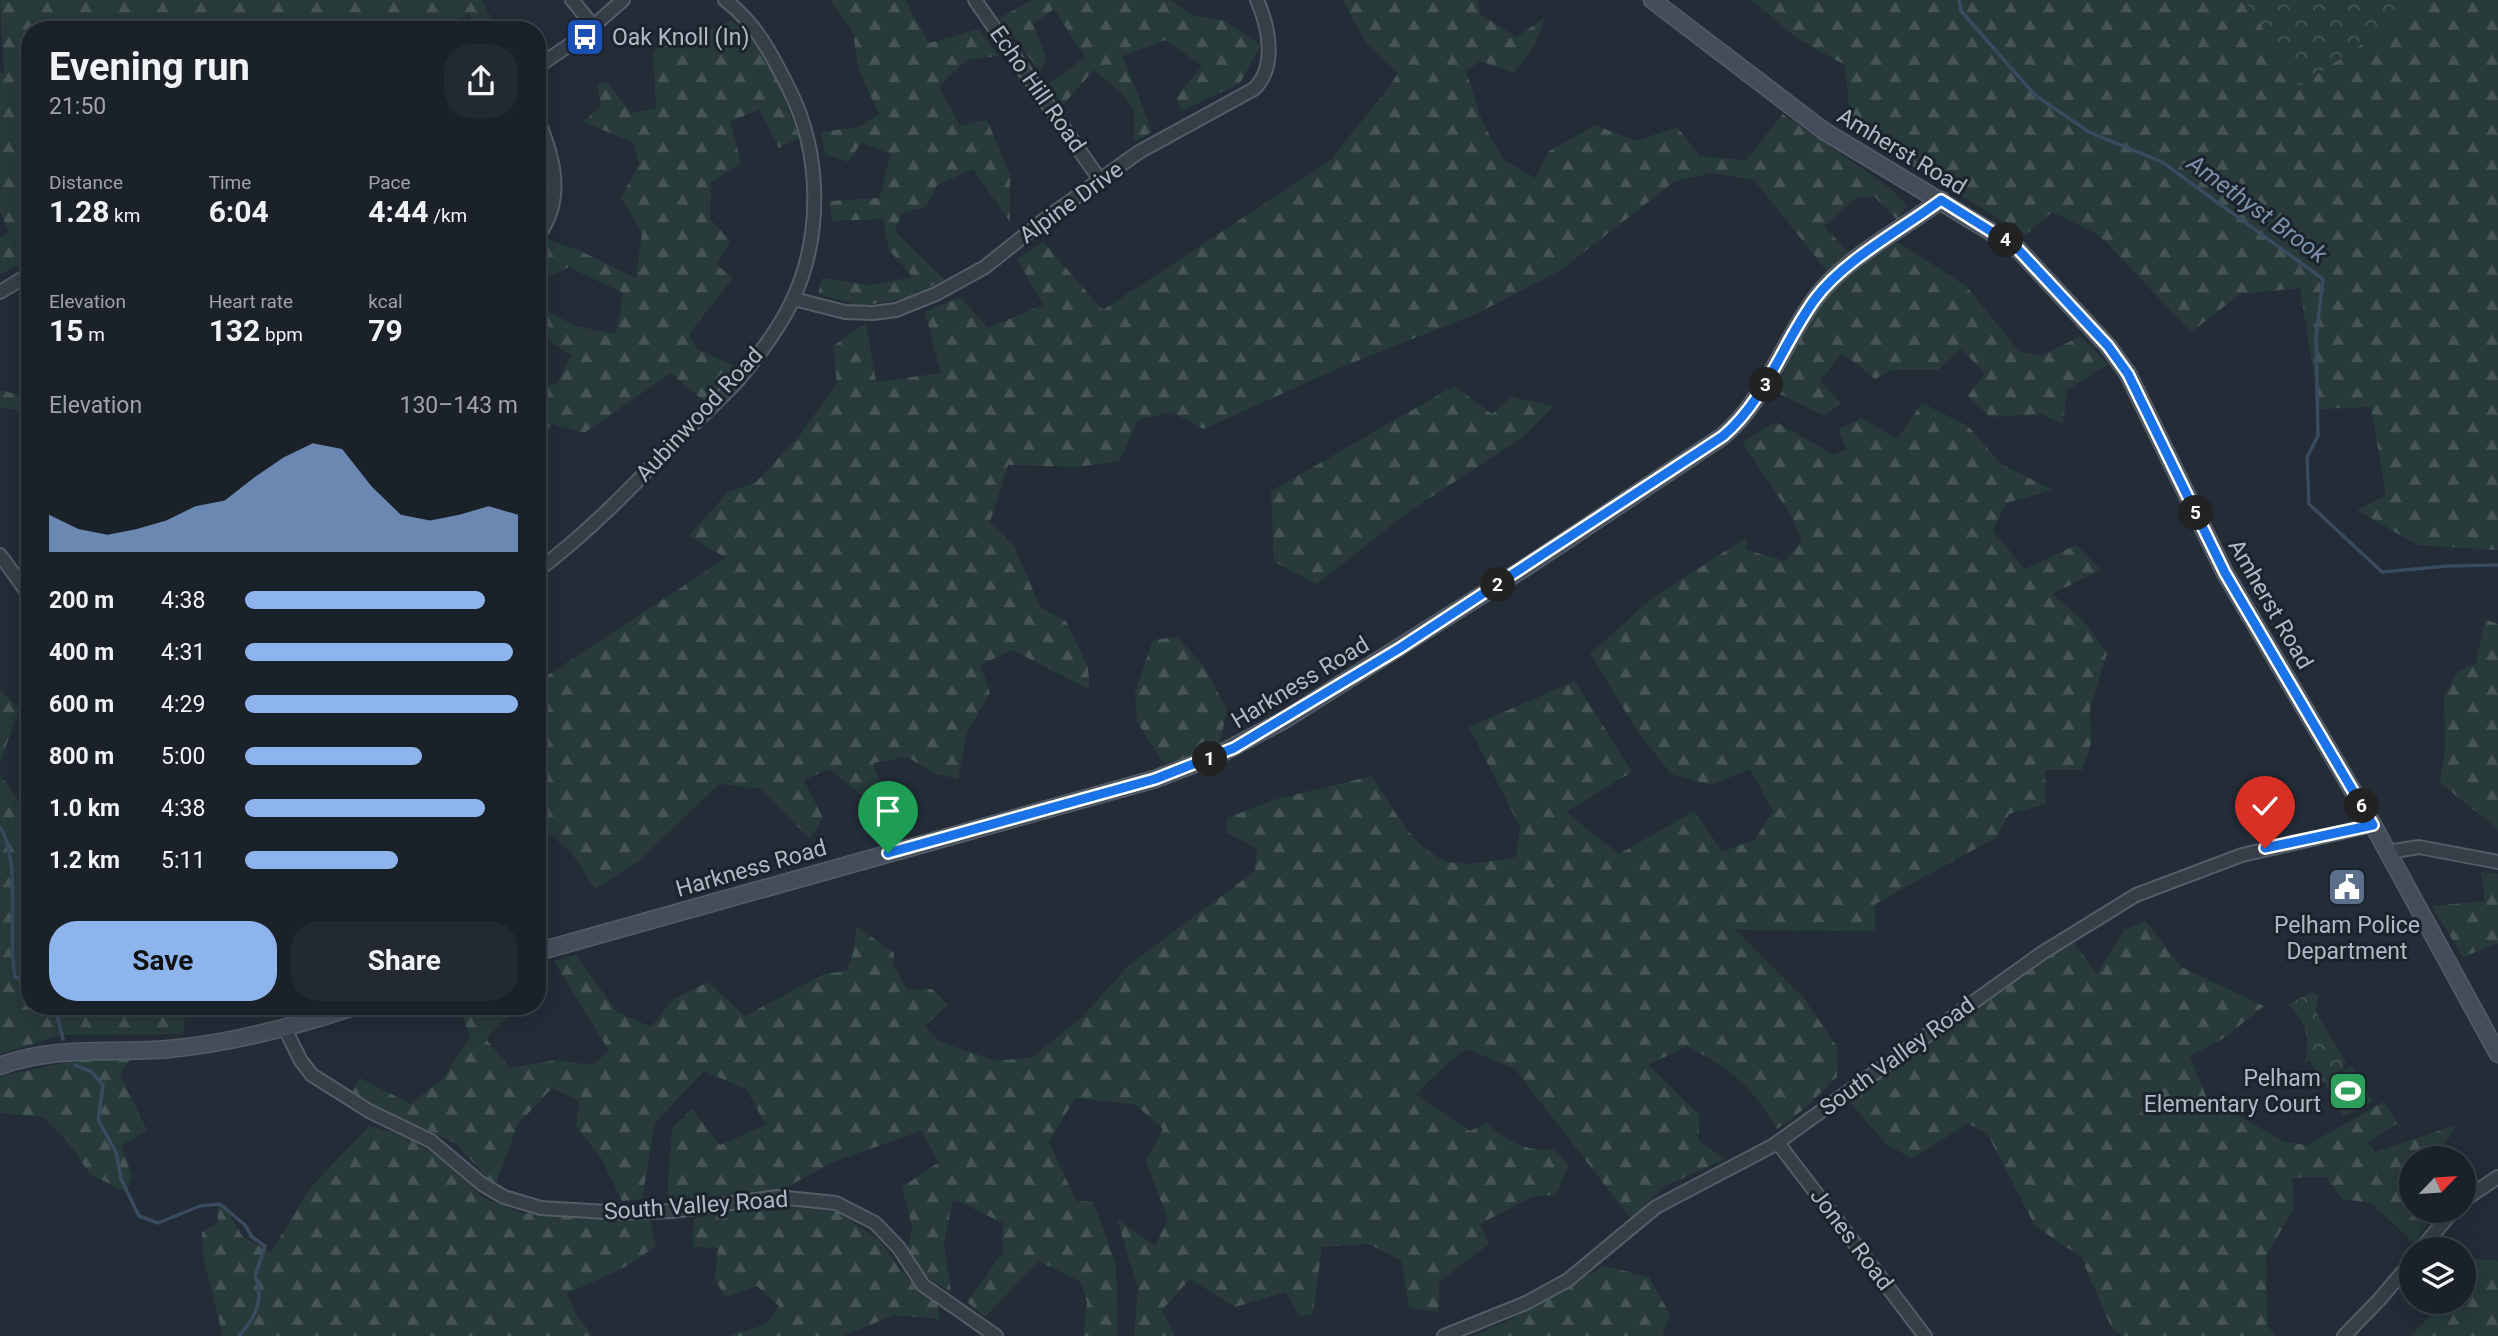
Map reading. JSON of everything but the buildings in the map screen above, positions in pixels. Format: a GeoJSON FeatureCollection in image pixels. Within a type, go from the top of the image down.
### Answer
{"type":"FeatureCollection","features":[{"type":"Feature","properties":{"kind":"main road","name":"Amherst Road"},"geometry":{"type":"LineString","coordinates":[[1652,0],[1824,131],[2016,247],[2108,346],[2128,374],[2225,573],[2373,825],[2498,1054]]}},
{"type":"Feature","properties":{"kind":"main road","name":"Harkness Road"},"geometry":{"type":"LineString","coordinates":[[546,949],[1155,779],[1248,741],[1400,648],[1723,436],[1755,402],[1822,290],[1853,262],[1941,200]]}},
{"type":"Feature","properties":{"kind":"main road"},"geometry":{"type":"LineString","coordinates":[[0,1066],[48,1053],[170,1049],[284,1027],[325,1015]]}},
{"type":"Feature","properties":{"kind":"street"},"geometry":{"type":"LineString","coordinates":[[572,0],[594,27]]}},
{"type":"Feature","properties":{"kind":"street"},"geometry":{"type":"LineString","coordinates":[[546,61],[594,27],[624,0]]}},
{"type":"Feature","properties":{"kind":"street","name":"Aubinwood Road"},"geometry":{"type":"LineString","coordinates":[[546,564],[591,527],[721,397],[750,365],[794,299],[805,260],[814,206],[814,174],[808,144],[797,105],[765,44],[748,21],[725,0]]}},
{"type":"Feature","properties":{"kind":"street","name":"Echo Hill Road"},"geometry":{"type":"LineString","coordinates":[[975,0],[1100,180]]}},
{"type":"Feature","properties":{"kind":"street","name":"Alpine Drive"},"geometry":{"type":"LineString","coordinates":[[794,299],[859,313],[888,312],[912,304],[985,267],[1159,139],[1244,96],[1259,84],[1266,74],[1268,57],[1264,20],[1257,0]]}},
{"type":"Feature","properties":{"kind":"street"},"geometry":{"type":"LineString","coordinates":[[546,139],[555,180],[550,214],[546,221]]}},
{"type":"Feature","properties":{"kind":"street"},"geometry":{"type":"LineString","coordinates":[[0,292],[21,279]]}},
{"type":"Feature","properties":{"kind":"street"},"geometry":{"type":"LineString","coordinates":[[0,555],[21,584]]}},
{"type":"Feature","properties":{"kind":"street","name":"South Valley Road"},"geometry":{"type":"LineString","coordinates":[[1444,1336],[1511,1309],[1561,1284],[1601,1256],[1656,1207],[1778,1143],[2031,961],[2136,895],[2181,876],[2265,848],[2373,825]]}},
{"type":"Feature","properties":{"kind":"street"},"geometry":{"type":"LineString","coordinates":[[2388,852],[2419,847],[2498,862]]}},
{"type":"Feature","properties":{"kind":"street","name":"South Valley Road"},"geometry":{"type":"LineString","coordinates":[[284,1027],[301,1061],[312,1075],[369,1111],[431,1141],[482,1184],[504,1197],[541,1208],[624,1213],[681,1210],[777,1197],[836,1203],[875,1223],[899,1248],[923,1284],[996,1336]]}},
{"type":"Feature","properties":{"kind":"street","name":"Jones Road"},"geometry":{"type":"LineString","coordinates":[[1778,1143],[1925,1336]]}},
{"type":"Feature","properties":{"kind":"street"},"geometry":{"type":"LineString","coordinates":[[2476,1192],[2498,1177]]}},
{"type":"Feature","properties":{"kind":"street"},"geometry":{"type":"LineString","coordinates":[[2431,1237],[2443,1223]]}},
{"type":"Feature","properties":{"kind":"street"},"geometry":{"type":"LineString","coordinates":[[2344,1336],[2399,1276]]}},
{"type":"Feature","properties":{"kind":"green space"},"geometry":{"type":"Polygon","coordinates":[[[0,0],[481,0],[493,21],[472,21],[469,14],[456,21],[21,21],[21,264],[0,274],[0,237],[9,232],[0,212],[0,73],[4,73],[0,0]]]}},
{"type":"Feature","properties":{"kind":"green space"},"geometry":{"type":"Polygon","coordinates":[[[830,0],[905,0],[929,43],[979,29],[999,56],[967,60],[939,86],[960,126],[987,120],[1010,175],[1010,222],[973,169],[937,185],[926,207],[902,213],[895,231],[945,280],[905,298],[861,306],[818,294],[822,278],[868,285],[913,277],[889,250],[883,219],[832,221],[829,201],[879,198],[891,154],[861,143],[848,162],[825,154],[821,132],[858,127],[879,114],[858,68],[853,32],[830,0]]]}},
{"type":"Feature","properties":{"kind":"green space"},"geometry":{"type":"Polygon","coordinates":[[[1032,0],[1170,0],[1193,15],[1223,20],[1261,45],[1240,83],[1182,111],[1176,97],[1202,66],[1165,40],[1123,56],[1152,132],[1134,142],[1134,110],[1120,92],[1094,70],[1062,106],[1048,85],[1085,57],[1054,9],[1033,24],[1047,60],[1040,72],[1000,18],[1032,0]]]}},
{"type":"Feature","properties":{"kind":"green space"},"geometry":{"type":"Polygon","coordinates":[[[1342,0],[1478,0],[1480,14],[1516,37],[1545,18],[1533,48],[1514,73],[1480,61],[1466,71],[1482,121],[1503,159],[1535,178],[1549,151],[1595,125],[1636,141],[1677,127],[1700,156],[1746,160],[1783,114],[1890,188],[1907,205],[1898,221],[1874,196],[1857,198],[1824,226],[1850,254],[1827,271],[1754,180],[1714,173],[1675,181],[1561,270],[1476,314],[1339,368],[1204,429],[1172,412],[1138,420],[1119,462],[1074,467],[1008,465],[990,522],[1014,546],[1040,607],[1066,621],[1088,667],[1090,690],[1012,650],[981,665],[990,694],[967,732],[958,779],[937,774],[907,757],[873,763],[897,823],[829,769],[804,780],[823,818],[810,839],[761,789],[719,784],[639,861],[595,889],[573,855],[551,834],[546,838],[546,676],[726,558],[689,536],[728,492],[756,482],[800,435],[837,383],[833,346],[866,323],[876,382],[941,373],[925,312],[960,297],[988,328],[1043,305],[1017,259],[1043,242],[1103,310],[1332,159],[1398,73],[1366,42],[1342,0]]]}},
{"type":"Feature","properties":{"kind":"green space"},"geometry":{"type":"Polygon","coordinates":[[[1751,0],[2498,0],[2498,550],[2417,545],[2357,510],[2386,495],[2371,407],[2319,409],[2300,288],[2240,294],[2191,332],[2099,235],[2052,212],[2026,235],[1851,129],[1845,65],[1798,39],[1751,0]]]}},
{"type":"Feature","properties":{"kind":"green space"},"geometry":{"type":"Polygon","coordinates":[[[2245,0],[2427,0],[2299,87],[2245,0]]]}},
{"type":"Feature","properties":{"kind":"green space"},"geometry":{"type":"Polygon","coordinates":[[[731,21],[744,32],[756,45],[774,74],[799,138],[779,148],[759,109],[730,122],[741,163],[711,182],[710,219],[730,241],[717,265],[733,278],[689,334],[697,349],[739,368],[706,403],[671,373],[584,433],[552,424],[546,432],[546,384],[557,383],[571,355],[546,340],[546,310],[575,326],[616,334],[623,293],[569,267],[551,276],[546,274],[546,238],[578,250],[636,278],[642,233],[621,198],[639,164],[633,142],[583,122],[601,106],[597,84],[607,82],[631,113],[656,108],[653,52],[662,46],[678,47],[697,35],[731,21]]]}},
{"type":"Feature","properties":{"kind":"green space"},"geometry":{"type":"Polygon","coordinates":[[[1898,242],[1966,286],[2019,351],[2042,356],[2080,336],[2108,364],[2067,390],[2063,424],[2041,414],[1990,417],[1968,396],[1985,373],[1961,349],[1938,370],[1892,370],[1875,379],[1842,353],[1820,381],[1841,403],[1824,416],[1776,392],[1805,328],[1836,284],[1859,265],[1898,242]]]}},
{"type":"Feature","properties":{"kind":"green space"},"geometry":{"type":"Polygon","coordinates":[[[1454,386],[1492,414],[1511,397],[1554,406],[1523,437],[1407,513],[1317,584],[1274,562],[1271,491],[1454,386]]]}},
{"type":"Feature","properties":{"kind":"green space"},"geometry":{"type":"Polygon","coordinates":[[[0,390],[21,395],[21,410],[0,407],[0,390]]]}},
{"type":"Feature","properties":{"kind":"green space"},"geometry":{"type":"Polygon","coordinates":[[[1922,403],[1968,426],[2001,464],[2053,490],[2006,503],[1993,531],[2025,569],[2076,545],[2101,570],[2052,594],[2082,619],[2107,653],[2090,709],[2091,743],[2082,770],[2045,770],[2046,804],[2009,814],[1997,837],[1875,904],[1875,931],[1736,930],[1803,997],[1838,1048],[1837,1077],[1804,1109],[1777,1129],[1759,1101],[1739,1080],[1687,1046],[1648,1065],[1700,1115],[1698,1140],[1725,1159],[1663,1187],[1631,1219],[1515,1069],[1467,1049],[1451,1060],[1416,1094],[1470,1131],[1487,1123],[1518,1144],[1536,1149],[1554,1149],[1569,1165],[1556,1195],[1534,1196],[1480,1224],[1489,1244],[1439,1282],[1439,1312],[1409,1308],[1401,1261],[1369,1244],[1322,1247],[1313,1314],[1301,1317],[1285,1292],[1235,1307],[1190,1279],[1162,1310],[1175,1336],[1134,1336],[1138,1289],[1117,1219],[1155,1246],[1168,1220],[1146,1161],[1163,1129],[1136,1105],[1075,1098],[1049,1142],[1076,1201],[1093,1202],[1116,1264],[1118,1336],[1083,1336],[1087,1302],[1081,1282],[1039,1261],[985,1317],[967,1302],[1002,1253],[1003,1223],[953,1199],[944,1244],[951,1292],[927,1277],[907,1254],[912,1227],[902,1187],[939,1162],[921,1131],[833,1162],[780,1191],[667,1199],[672,1128],[692,1109],[720,1145],[766,1125],[746,1089],[704,1071],[655,1123],[642,1199],[622,1201],[601,1158],[576,1126],[579,1101],[552,1088],[518,1124],[495,1187],[457,1144],[351,1094],[360,1078],[410,1104],[442,1079],[470,1036],[462,1015],[510,1015],[486,1039],[510,1068],[556,1060],[592,1065],[609,1051],[554,961],[576,955],[617,1012],[651,1027],[673,999],[708,982],[745,1016],[824,974],[847,971],[854,950],[856,926],[894,953],[894,965],[908,990],[932,989],[948,1005],[925,1026],[940,1042],[997,1061],[1033,1057],[1083,1016],[1129,965],[1255,871],[1257,849],[1226,832],[1227,818],[1273,800],[1372,776],[1410,833],[1441,859],[1468,864],[1516,857],[1520,827],[1469,727],[1575,681],[1632,772],[1566,812],[1619,854],[1694,811],[1722,851],[1755,840],[1773,811],[1750,769],[1711,785],[1671,774],[1636,729],[1590,654],[1651,599],[1747,537],[1747,550],[1785,561],[1802,541],[1792,517],[1742,442],[1776,422],[1834,455],[1846,449],[1839,429],[1862,418],[1897,439],[1922,403]]]}},
{"type":"Feature","properties":{"kind":"green space"},"geometry":{"type":"Polygon","coordinates":[[[2485,619],[2498,624],[2498,829],[2440,783],[2445,747],[2444,696],[2458,672],[2476,663],[2485,619]]]}},
{"type":"Feature","properties":{"kind":"green space"},"geometry":{"type":"Polygon","coordinates":[[[1177,637],[1204,666],[1227,710],[1220,743],[1204,755],[1164,763],[1137,722],[1135,693],[1153,640],[1177,637]]]}},
{"type":"Feature","properties":{"kind":"green space"},"geometry":{"type":"Polygon","coordinates":[[[0,690],[19,708],[0,763],[0,690]]]}},
{"type":"Feature","properties":{"kind":"green space"},"geometry":{"type":"Polygon","coordinates":[[[0,774],[21,805],[21,1015],[185,1015],[183,1034],[61,1035],[0,1054],[0,774]]]}},
{"type":"Feature","properties":{"kind":"green space"},"geometry":{"type":"Polygon","coordinates":[[[2481,872],[2498,874],[2498,943],[2463,957],[2432,906],[2485,901],[2481,872]]]}},
{"type":"Feature","properties":{"kind":"green space"},"geometry":{"type":"Polygon","coordinates":[[[2146,921],[2181,967],[2264,1006],[2224,1038],[2190,1056],[2206,1096],[2284,1142],[2308,1145],[2383,1102],[2398,1123],[2368,1142],[2374,1152],[2456,1125],[2445,1146],[2399,1146],[2399,1223],[2427,1223],[2419,1237],[2407,1237],[2371,1203],[2342,1199],[2326,1177],[2292,1178],[2294,1208],[2266,1256],[2267,1325],[2276,1336],[2122,1336],[2111,1327],[2081,1257],[2035,1226],[1988,1135],[1968,1123],[1912,1159],[1885,1143],[1848,1100],[2071,939],[2097,974],[2124,930],[2146,921]]]}},
{"type":"Feature","properties":{"kind":"green space"},"geometry":{"type":"Polygon","coordinates":[[[2313,992],[2319,996],[2315,1010],[2346,1063],[2343,1069],[2321,1083],[2310,1060],[2305,1062],[2306,1031],[2288,1004],[2313,992]]]}},
{"type":"Feature","properties":{"kind":"green space"},"geometry":{"type":"Polygon","coordinates":[[[130,1059],[120,1075],[147,1130],[121,1146],[132,1176],[126,1192],[90,1174],[67,1141],[43,1117],[0,1113],[0,1078],[6,1075],[78,1060],[130,1059]]]}},
{"type":"Feature","properties":{"kind":"green space","name":"Pelham Elementary Court"},"geometry":{"type":"Polygon","coordinates":[[[2352,1066],[2373,1101],[2343,1117],[2324,1081],[2352,1066]]]}},
{"type":"Feature","properties":{"kind":"green space"},"geometry":{"type":"Polygon","coordinates":[[[369,1126],[405,1136],[448,1163],[482,1197],[521,1213],[650,1220],[656,1246],[627,1266],[567,1294],[577,1316],[593,1336],[223,1336],[203,1257],[202,1232],[218,1223],[217,1204],[229,1213],[242,1236],[271,1252],[311,1187],[369,1126]]]}},
{"type":"Feature","properties":{"kind":"green space"},"geometry":{"type":"Polygon","coordinates":[[[789,1207],[838,1212],[879,1240],[908,1279],[937,1303],[940,1319],[894,1315],[843,1336],[728,1336],[767,1324],[779,1306],[757,1286],[725,1297],[715,1279],[718,1248],[693,1247],[694,1218],[741,1209],[789,1207]]]}},
{"type":"Feature","properties":{"kind":"green space"},"geometry":{"type":"Polygon","coordinates":[[[2476,1259],[2498,1261],[2498,1336],[2411,1336],[2431,1314],[2476,1314],[2476,1259]]]}},
{"type":"Feature","properties":{"kind":"green space"},"geometry":{"type":"Polygon","coordinates":[[[1604,1266],[1649,1277],[1670,1315],[1662,1336],[1473,1336],[1510,1320],[1604,1266]]]}},
{"type":"Feature","properties":{"kind":"waterway","name":"Amethyst Brook"},"geometry":{"type":"LineString","coordinates":[[1959,0],[1961,11],[2035,95],[2089,132],[2162,162],[2323,279],[2316,337],[2318,436],[2307,457],[2309,504],[2382,572],[2498,565]]}},
{"type":"Feature","properties":{"kind":"waterway"},"geometry":{"type":"LineString","coordinates":[[0,827],[7,842],[10,859],[15,977],[21,979]]}},
{"type":"Feature","properties":{"kind":"waterway"},"geometry":{"type":"LineString","coordinates":[[57,1015],[63,1039]]}},
{"type":"Feature","properties":{"kind":"waterway"},"geometry":{"type":"LineString","coordinates":[[75,1065],[92,1072],[103,1085],[98,1120],[116,1152],[121,1179],[139,1216],[158,1223],[200,1206],[220,1204],[245,1225],[252,1237],[265,1246],[255,1276],[259,1293],[257,1308],[239,1336]]}},
{"type":"Feature","properties":{"kind":"place","name":"Oak Knoll (In)"},"geometry":{"type":"Point","coordinates":[585,37]}},
{"type":"Feature","properties":{"kind":"place","name":"Pelham Police Department"},"geometry":{"type":"Point","coordinates":[2347,887]}},
{"type":"Feature","properties":{"kind":"place","name":"Pelham Elementary Court"},"geometry":{"type":"Point","coordinates":[2348,1091]}},
{"type":"Feature","properties":{"kind":"route"},"geometry":{"type":"LineString","coordinates":[[888,853],[1063,806],[1185,769],[1230,750],[1284,720],[1665,477],[1723,436],[1755,402],[1808,309],[1822,290],[1853,262],[1941,200],[2016,247],[2108,346],[2128,374],[2225,573],[2373,825],[2265,848]]}}]}
